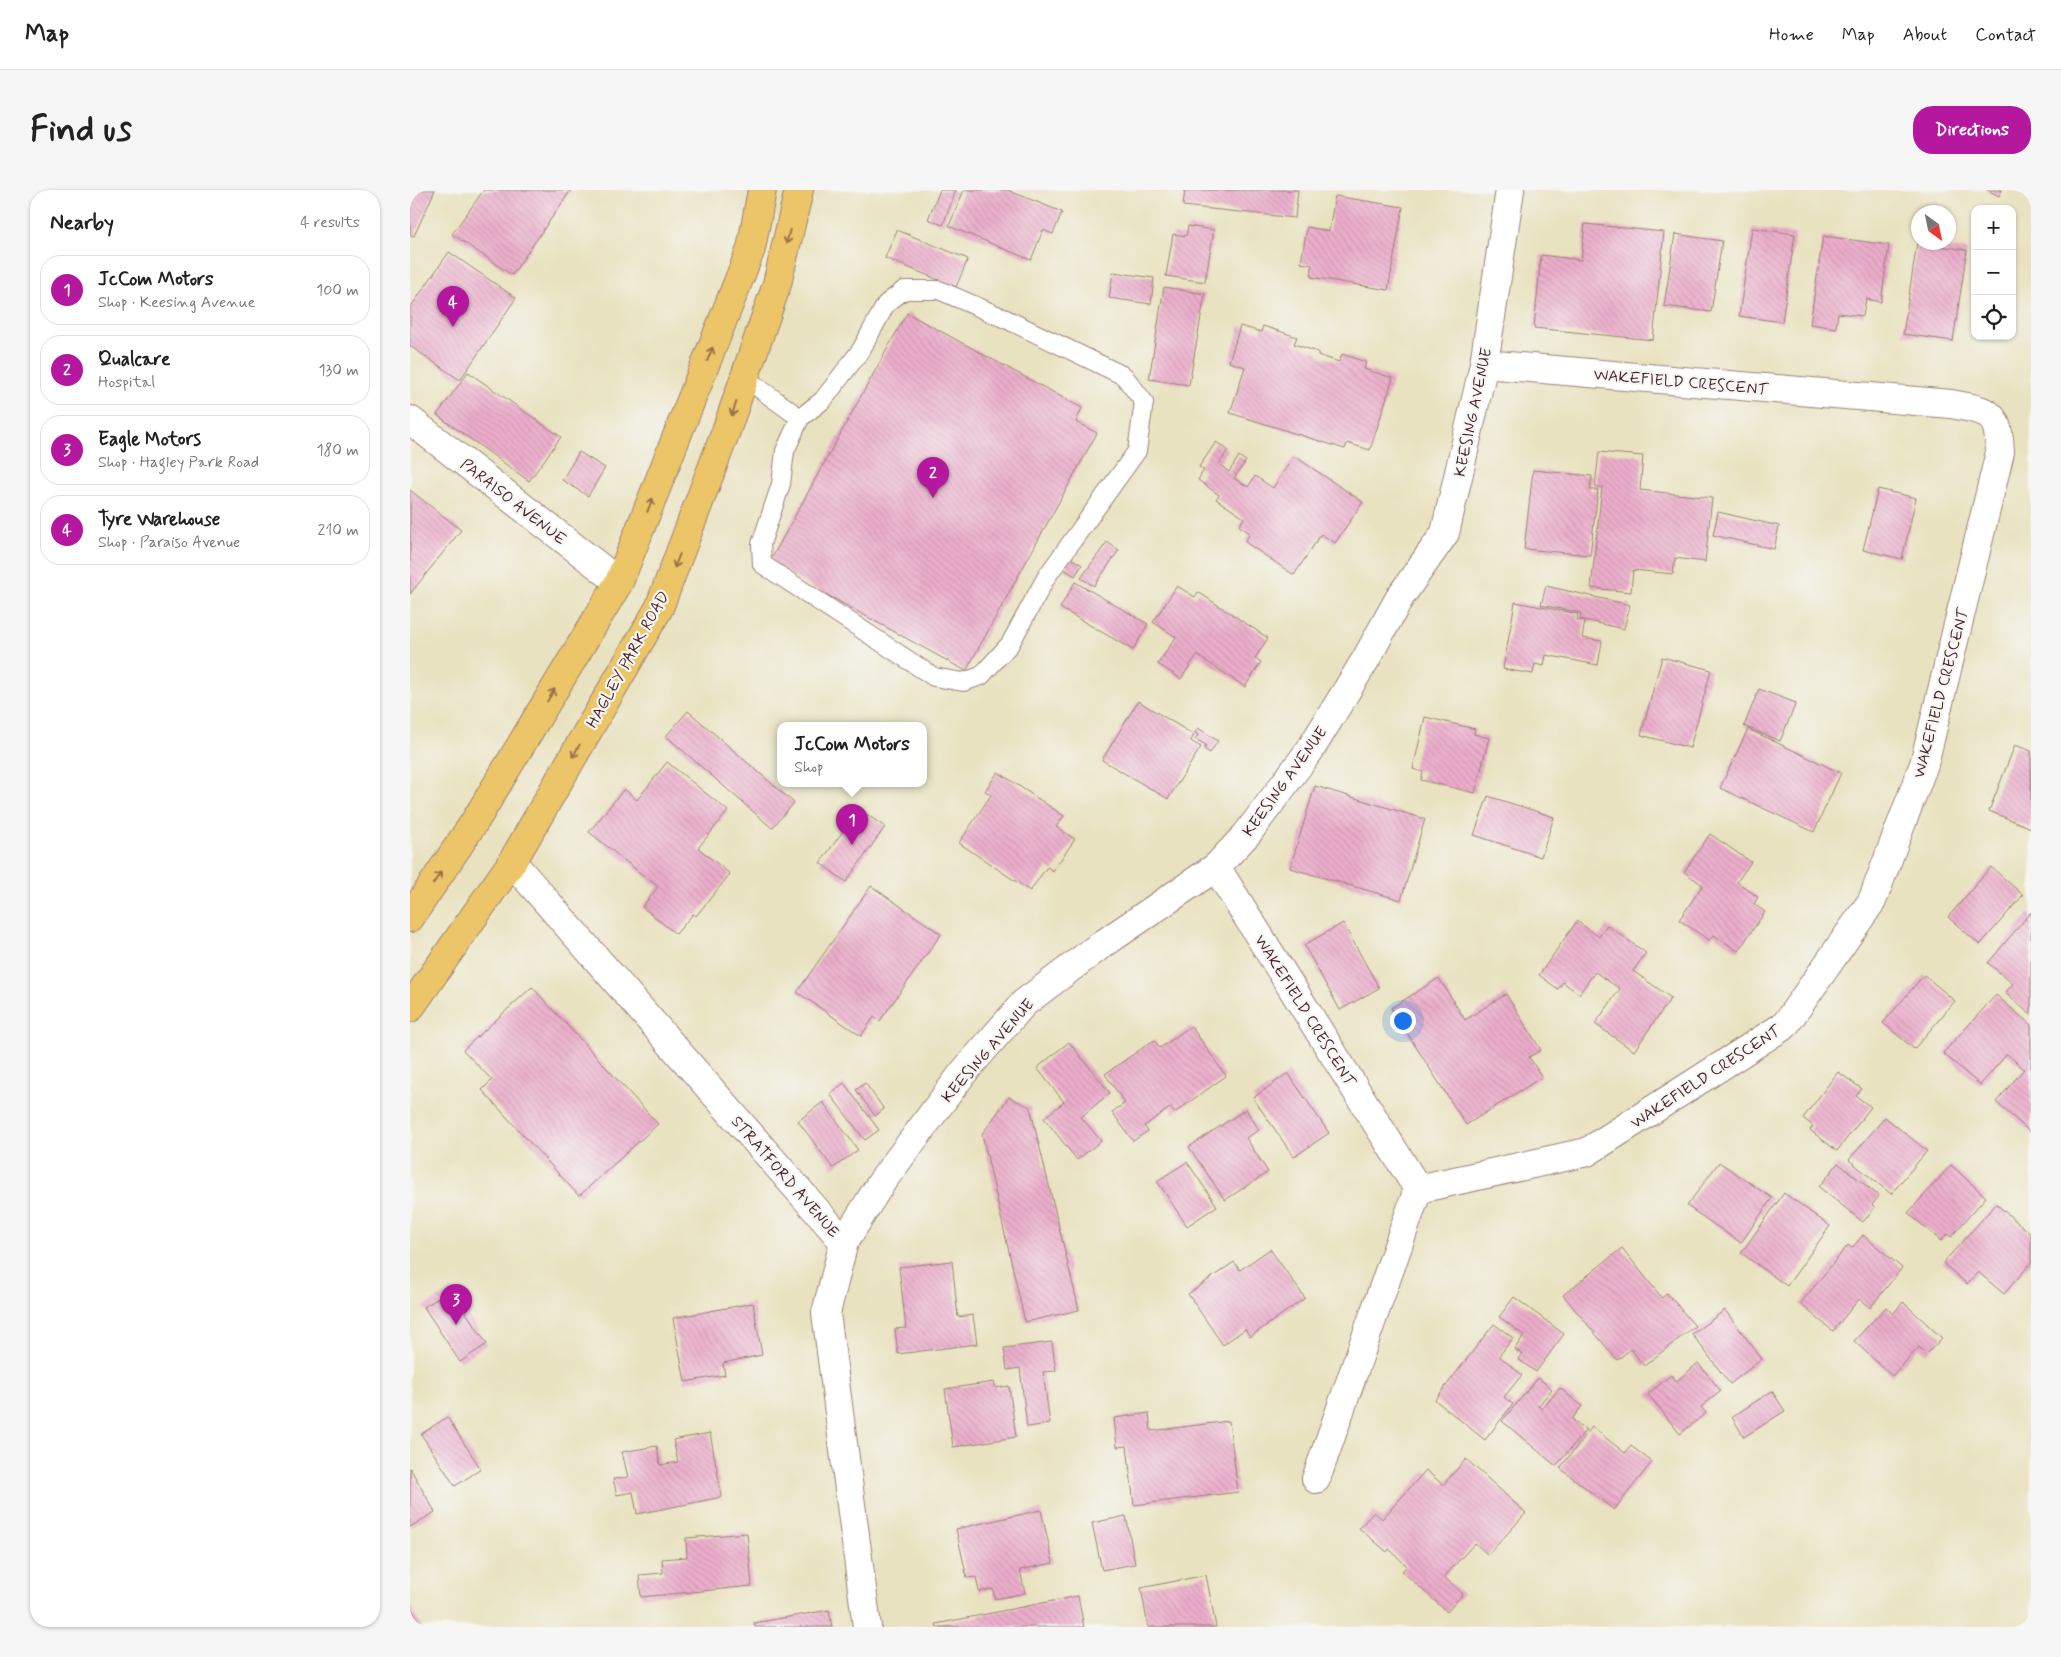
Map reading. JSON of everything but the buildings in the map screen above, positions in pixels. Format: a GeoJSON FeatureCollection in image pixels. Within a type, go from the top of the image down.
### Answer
{"type":"FeatureCollection","features":[{"type":"Feature","properties":{"kind":"main road"},"geometry":{"type":"LineString","coordinates":[[410,918],[475,821],[619,582],[751,249],[762,190]]}},
{"type":"Feature","properties":{"kind":"main road","name":"HAGLEY PARK ROAD"},"geometry":{"type":"LineString","coordinates":[[410,1008],[512,862],[659,608],[745,378],[777,284],[799,190]]}},
{"type":"Feature","properties":{"kind":"street","name":"KEESING AVENUE"},"geometry":{"type":"LineString","coordinates":[[844,1242],[883,1180],[963,1074],[1024,1003],[1097,948],[1216,867],[1247,834],[1310,750],[1366,659],[1400,597],[1445,533],[1484,364],[1510,190]]}},
{"type":"Feature","properties":{"kind":"street","name":"WAKEFIELD CRESCENT"},"geometry":{"type":"LineString","coordinates":[[1216,867],[1418,1189],[1588,1152],[1785,1025],[1872,902],[1924,764],[2000,452],[1999,429],[1991,417],[1971,406],[1484,364]]}},
{"type":"Feature","properties":{"kind":"street","name":"PARAISO AVENUE"},"geometry":{"type":"LineString","coordinates":[[410,420],[619,582]]}},
{"type":"Feature","properties":{"kind":"street","name":"STRATFORD AVENUE"},"geometry":{"type":"LineString","coordinates":[[512,862],[844,1242],[826,1313],[867,1627]]}},
{"type":"Feature","properties":{"kind":"street"},"geometry":{"type":"LineString","coordinates":[[1316,1479],[1418,1189]]}},
{"type":"Feature","properties":{"kind":"lane"},"geometry":{"type":"LineString","coordinates":[[904,290],[939,290],[1008,320],[1124,376],[1144,402],[1137,451],[1047,576],[1010,644],[981,676],[963,682],[934,677],[762,564],[761,544],[781,484],[785,451],[800,418],[823,400],[861,350],[886,304],[904,290]]}},
{"type":"Feature","properties":{"kind":"lane"},"geometry":{"type":"LineString","coordinates":[[745,378],[800,418]]}},
{"type":"Feature","properties":{"kind":"place","name":"Tyre Warehouse"},"geometry":{"type":"Point","coordinates":[453,327]}},
{"type":"Feature","properties":{"kind":"place","name":"Qualcare"},"geometry":{"type":"Point","coordinates":[933,498]}},
{"type":"Feature","properties":{"kind":"place","name":"JcCom Motors"},"geometry":{"type":"Point","coordinates":[852,845]}},
{"type":"Feature","properties":{"kind":"place","name":"Eagle Motors"},"geometry":{"type":"Point","coordinates":[456,1325]}}]}
